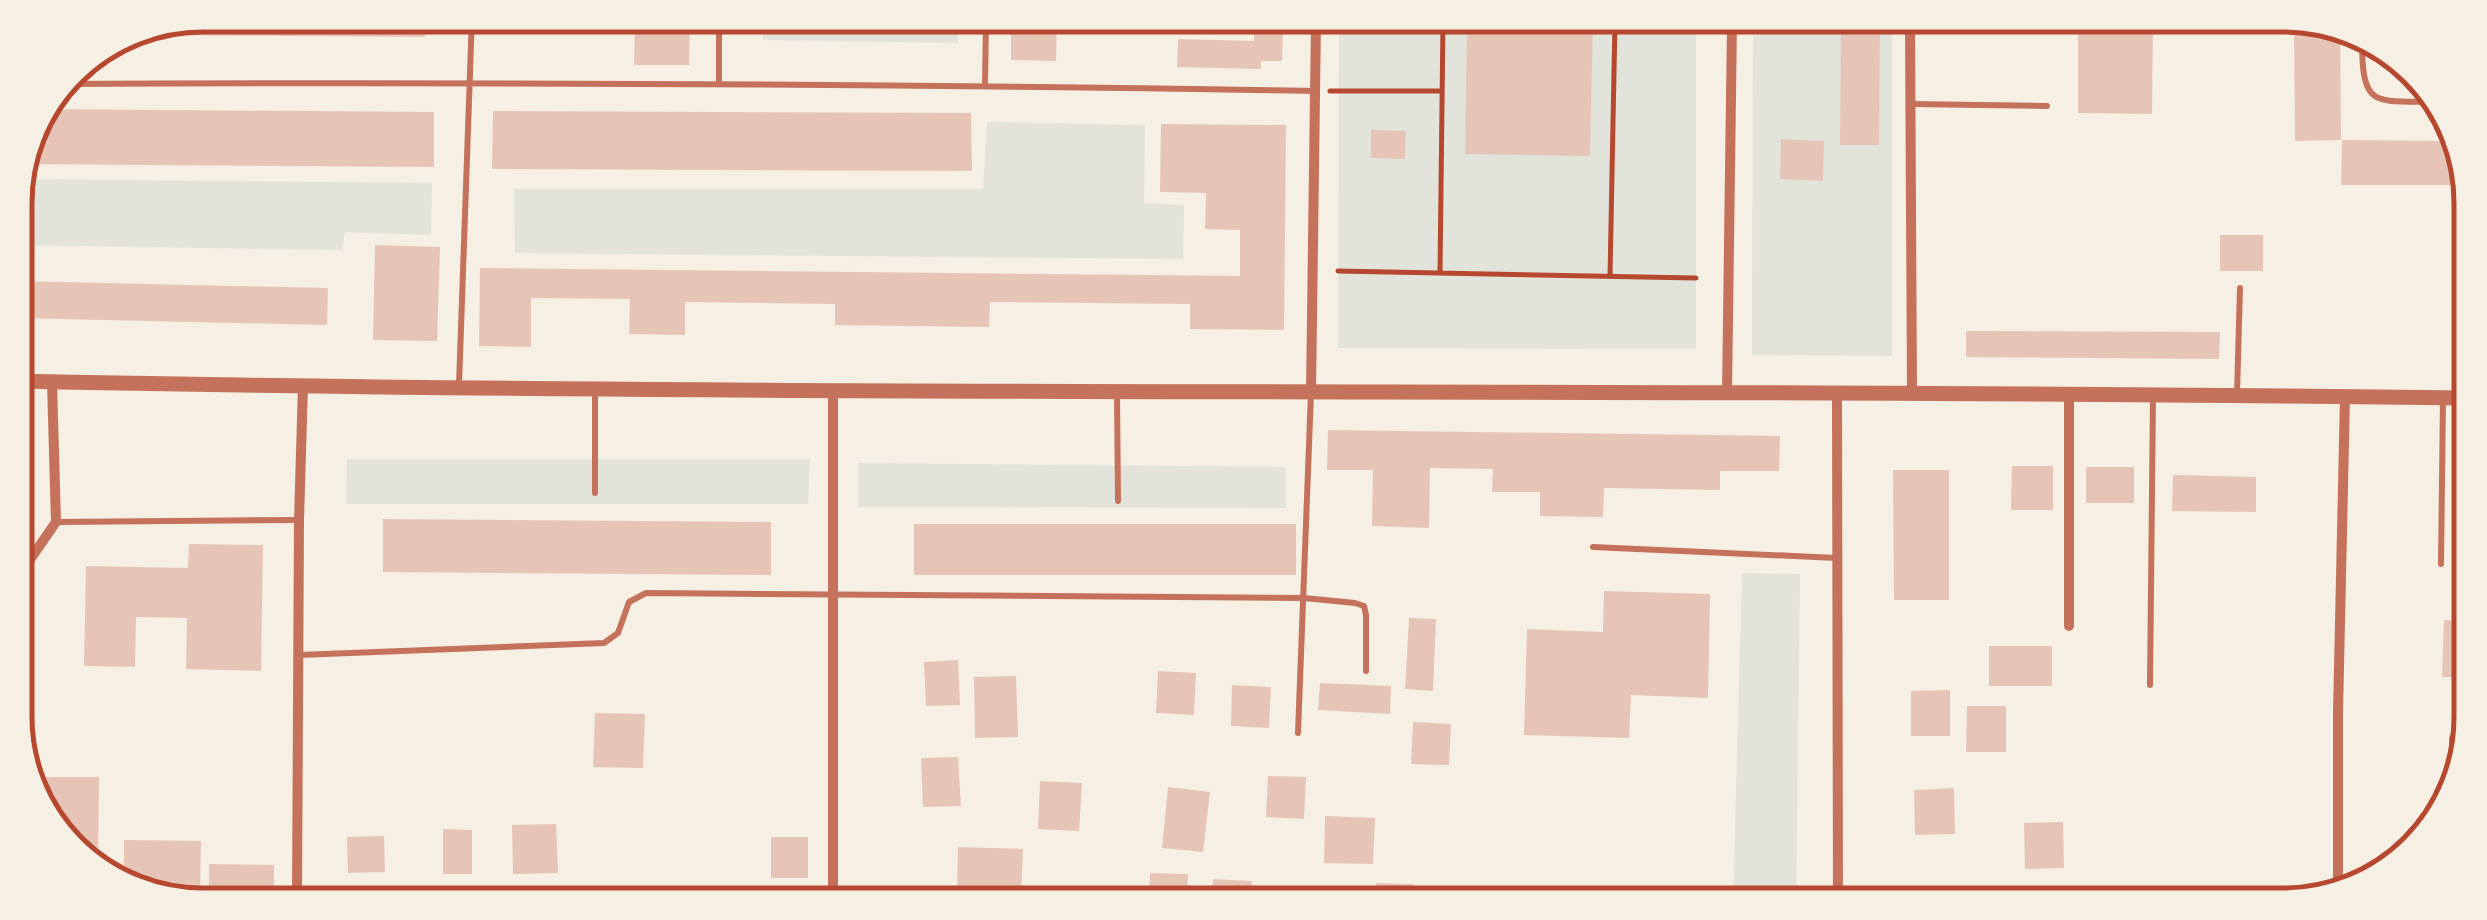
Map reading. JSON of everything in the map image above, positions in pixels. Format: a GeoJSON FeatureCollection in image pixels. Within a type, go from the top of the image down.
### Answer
{"type":"FeatureCollection","features":[{"type":"Feature","properties":{"kind":"street"},"geometry":{"type":"LineString","coordinates":[[1311,392],[1316,32]]}},
{"type":"Feature","properties":{"kind":"street"},"geometry":{"type":"LineString","coordinates":[[1727,394],[1732,32]]}},
{"type":"Feature","properties":{"kind":"street"},"geometry":{"type":"LineString","coordinates":[[1910,32],[1912,393]]}},
{"type":"Feature","properties":{"kind":"street"},"geometry":{"type":"LineString","coordinates":[[33,381],[832,390],[2454,398]]}},
{"type":"Feature","properties":{"kind":"street"},"geometry":{"type":"LineString","coordinates":[[32,556],[56,522],[52,382]]}},
{"type":"Feature","properties":{"kind":"street"},"geometry":{"type":"LineString","coordinates":[[296,888],[304,385]]}},
{"type":"Feature","properties":{"kind":"street"},"geometry":{"type":"LineString","coordinates":[[832,390],[833,888]]}},
{"type":"Feature","properties":{"kind":"street"},"geometry":{"type":"LineString","coordinates":[[1837,394],[1838,887]]}},
{"type":"Feature","properties":{"kind":"street"},"geometry":{"type":"LineString","coordinates":[[2069,394],[2069,626]]}},
{"type":"Feature","properties":{"kind":"street"},"geometry":{"type":"LineString","coordinates":[[2338,878],[2345,396]]}},
{"type":"Feature","properties":{"kind":"lane"},"geometry":{"type":"LineString","coordinates":[[459,387],[472,32]]}},
{"type":"Feature","properties":{"kind":"lane"},"geometry":{"type":"LineString","coordinates":[[718,84],[719,32]]}},
{"type":"Feature","properties":{"kind":"lane"},"geometry":{"type":"LineString","coordinates":[[985,85],[986,32]]}},
{"type":"Feature","properties":{"kind":"lane"},"geometry":{"type":"LineString","coordinates":[[2362,52],[2362,76],[2369,93],[2385,102],[2421,102]]}},
{"type":"Feature","properties":{"kind":"lane"},"geometry":{"type":"LineString","coordinates":[[82,84],[470,82],[1316,91]]}},
{"type":"Feature","properties":{"kind":"lane"},"geometry":{"type":"LineString","coordinates":[[1910,104],[2047,106]]}},
{"type":"Feature","properties":{"kind":"lane"},"geometry":{"type":"LineString","coordinates":[[2236,395],[2240,288]]}},
{"type":"Feature","properties":{"kind":"lane"},"geometry":{"type":"LineString","coordinates":[[594,494],[596,388]]}},
{"type":"Feature","properties":{"kind":"lane"},"geometry":{"type":"LineString","coordinates":[[1117,391],[1118,501]]}},
{"type":"Feature","properties":{"kind":"lane"},"geometry":{"type":"LineString","coordinates":[[1298,732],[1311,392]]}},
{"type":"Feature","properties":{"kind":"lane"},"geometry":{"type":"LineString","coordinates":[[2150,684],[2153,394]]}},
{"type":"Feature","properties":{"kind":"lane"},"geometry":{"type":"LineString","coordinates":[[2440,564],[2443,398]]}},
{"type":"Feature","properties":{"kind":"lane"},"geometry":{"type":"LineString","coordinates":[[56,522],[299,520]]}},
{"type":"Feature","properties":{"kind":"lane"},"geometry":{"type":"LineString","coordinates":[[1594,547],[1837,558]]}},
{"type":"Feature","properties":{"kind":"lane"},"geometry":{"type":"LineString","coordinates":[[298,655],[604,643],[618,634],[629,602],[646,593],[1304,598],[1364,606],[1366,670]]}},
{"type":"Feature","properties":{"kind":"path"},"geometry":{"type":"LineString","coordinates":[[1440,272],[1443,32]]}},
{"type":"Feature","properties":{"kind":"path"},"geometry":{"type":"LineString","coordinates":[[1610,276],[1615,32]]}},
{"type":"Feature","properties":{"kind":"path"},"geometry":{"type":"LineString","coordinates":[[1316,91],[1442,91]]}},
{"type":"Feature","properties":{"kind":"path"},"geometry":{"type":"LineString","coordinates":[[1338,271],[1696,278]]}},
{"type":"Feature","properties":{"kind":"shaded area"},"geometry":{"type":"Polygon","coordinates":[[[763,32],[958,32],[958,43],[763,40],[763,32]]]}},
{"type":"Feature","properties":{"kind":"shaded area"},"geometry":{"type":"Polygon","coordinates":[[[1339,32],[1696,32],[1696,349],[1338,348],[1339,32]]]}},
{"type":"Feature","properties":{"kind":"shaded area"},"geometry":{"type":"Polygon","coordinates":[[[1753,32],[1892,32],[1892,356],[1752,355],[1753,32]]]}},
{"type":"Feature","properties":{"kind":"shaded area"},"geometry":{"type":"Polygon","coordinates":[[[987,122],[1145,125],[1144,203],[1184,205],[1183,259],[515,253],[514,189],[983,189],[987,122]]]}},
{"type":"Feature","properties":{"kind":"shaded area"},"geometry":{"type":"Polygon","coordinates":[[[35,179],[432,183],[431,235],[345,232],[342,250],[33,245],[35,179]]]}},
{"type":"Feature","properties":{"kind":"shaded area"},"geometry":{"type":"Polygon","coordinates":[[[347,459],[810,459],[808,504],[346,504],[347,459]]]}},
{"type":"Feature","properties":{"kind":"shaded area"},"geometry":{"type":"Polygon","coordinates":[[[858,463],[1286,467],[1286,508],[858,507],[858,463]]]}},
{"type":"Feature","properties":{"kind":"shaded area"},"geometry":{"type":"Polygon","coordinates":[[[1742,573],[1800,574],[1796,887],[1733,887],[1742,573]]]}},
{"type":"Feature","properties":{"kind":"building"},"geometry":{"type":"Polygon","coordinates":[[[425,32],[425,37],[177,35],[425,32]]]}},
{"type":"Feature","properties":{"kind":"building"},"geometry":{"type":"Polygon","coordinates":[[[635,32],[690,32],[689,65],[634,65],[635,32]]]}},
{"type":"Feature","properties":{"kind":"building"},"geometry":{"type":"Polygon","coordinates":[[[1011,32],[1057,32],[1056,61],[1011,60],[1011,32]]]}},
{"type":"Feature","properties":{"kind":"building"},"geometry":{"type":"Polygon","coordinates":[[[1254,32],[1283,32],[1282,61],[1261,61],[1261,69],[1177,67],[1178,39],[1254,41],[1254,32]]]}},
{"type":"Feature","properties":{"kind":"building"},"geometry":{"type":"Polygon","coordinates":[[[1467,32],[1593,32],[1590,156],[1465,154],[1467,32]]]}},
{"type":"Feature","properties":{"kind":"building"},"geometry":{"type":"Polygon","coordinates":[[[1841,32],[1880,32],[1879,145],[1840,145],[1841,32]]]}},
{"type":"Feature","properties":{"kind":"building"},"geometry":{"type":"Polygon","coordinates":[[[2078,32],[2153,32],[2152,114],[2078,113],[2078,32]]]}},
{"type":"Feature","properties":{"kind":"building"},"geometry":{"type":"Polygon","coordinates":[[[2294,33],[2340,43],[2341,140],[2295,141],[2294,33]]]}},
{"type":"Feature","properties":{"kind":"building"},"geometry":{"type":"Polygon","coordinates":[[[62,109],[434,112],[434,167],[37,164],[50,128],[62,109]]]}},
{"type":"Feature","properties":{"kind":"building"},"geometry":{"type":"Polygon","coordinates":[[[493,111],[971,113],[972,171],[492,169],[493,111]]]}},
{"type":"Feature","properties":{"kind":"building"},"geometry":{"type":"Polygon","coordinates":[[[1161,124],[1286,125],[1284,330],[1190,329],[1190,304],[990,302],[989,327],[835,325],[835,304],[685,302],[685,335],[629,334],[630,299],[531,298],[531,347],[479,346],[480,268],[1240,276],[1240,230],[1205,229],[1206,193],[1160,192],[1161,124]]]}},
{"type":"Feature","properties":{"kind":"building"},"geometry":{"type":"Polygon","coordinates":[[[1371,130],[1406,131],[1405,159],[1371,158],[1371,130]]]}},
{"type":"Feature","properties":{"kind":"building"},"geometry":{"type":"Polygon","coordinates":[[[1781,139],[1824,141],[1823,181],[1780,179],[1781,139]]]}},
{"type":"Feature","properties":{"kind":"building"},"geometry":{"type":"Polygon","coordinates":[[[2342,140],[2442,141],[2453,185],[2341,185],[2342,140]]]}},
{"type":"Feature","properties":{"kind":"building"},"geometry":{"type":"Polygon","coordinates":[[[2220,235],[2263,235],[2263,271],[2220,271],[2220,235]]]}},
{"type":"Feature","properties":{"kind":"building"},"geometry":{"type":"Polygon","coordinates":[[[375,245],[440,247],[437,341],[373,340],[375,245]]]}},
{"type":"Feature","properties":{"kind":"building"},"geometry":{"type":"Polygon","coordinates":[[[33,281],[328,288],[327,325],[33,318],[33,281]]]}},
{"type":"Feature","properties":{"kind":"building"},"geometry":{"type":"Polygon","coordinates":[[[1966,331],[2220,332],[2219,359],[1966,357],[1966,331]]]}},
{"type":"Feature","properties":{"kind":"building"},"geometry":{"type":"Polygon","coordinates":[[[1328,430],[1780,436],[1779,471],[1720,471],[1720,490],[1604,488],[1603,517],[1540,516],[1540,492],[1492,492],[1493,469],[1430,468],[1429,528],[1372,526],[1373,470],[1327,470],[1328,430]]]}},
{"type":"Feature","properties":{"kind":"building"},"geometry":{"type":"Polygon","coordinates":[[[2012,466],[2053,466],[2053,510],[2011,510],[2012,466]]]}},
{"type":"Feature","properties":{"kind":"building"},"geometry":{"type":"Polygon","coordinates":[[[2086,467],[2134,467],[2134,503],[2086,503],[2086,467]]]}},
{"type":"Feature","properties":{"kind":"building"},"geometry":{"type":"Polygon","coordinates":[[[1893,470],[1949,470],[1949,600],[1894,600],[1893,470]]]}},
{"type":"Feature","properties":{"kind":"building"},"geometry":{"type":"Polygon","coordinates":[[[2173,475],[2256,477],[2256,512],[2172,511],[2173,475]]]}},
{"type":"Feature","properties":{"kind":"building"},"geometry":{"type":"Polygon","coordinates":[[[383,519],[771,522],[771,575],[383,572],[383,519]]]}},
{"type":"Feature","properties":{"kind":"building"},"geometry":{"type":"Polygon","coordinates":[[[914,524],[1296,524],[1296,575],[914,575],[914,524]]]}},
{"type":"Feature","properties":{"kind":"building"},"geometry":{"type":"Polygon","coordinates":[[[189,544],[263,545],[261,671],[186,669],[187,618],[136,617],[135,667],[84,666],[86,566],[188,568],[189,544]]]}},
{"type":"Feature","properties":{"kind":"building"},"geometry":{"type":"Polygon","coordinates":[[[1604,591],[1710,594],[1708,698],[1631,695],[1629,738],[1524,735],[1527,629],[1603,632],[1604,591]]]}},
{"type":"Feature","properties":{"kind":"building"},"geometry":{"type":"Polygon","coordinates":[[[1409,618],[1436,619],[1433,691],[1405,689],[1409,618]]]}},
{"type":"Feature","properties":{"kind":"building"},"geometry":{"type":"Polygon","coordinates":[[[2444,620],[2454,620],[2454,677],[2442,677],[2444,620]]]}},
{"type":"Feature","properties":{"kind":"building"},"geometry":{"type":"Polygon","coordinates":[[[1989,646],[2052,646],[2052,686],[1989,686],[1989,646]]]}},
{"type":"Feature","properties":{"kind":"building"},"geometry":{"type":"Polygon","coordinates":[[[958,660],[960,705],[926,706],[924,662],[958,660]]]}},
{"type":"Feature","properties":{"kind":"building"},"geometry":{"type":"Polygon","coordinates":[[[1158,671],[1196,673],[1194,715],[1156,713],[1158,671]]]}},
{"type":"Feature","properties":{"kind":"building"},"geometry":{"type":"Polygon","coordinates":[[[1016,676],[1018,737],[975,738],[974,677],[1016,676]]]}},
{"type":"Feature","properties":{"kind":"building"},"geometry":{"type":"Polygon","coordinates":[[[1320,683],[1391,686],[1390,714],[1318,710],[1320,683]]]}},
{"type":"Feature","properties":{"kind":"building"},"geometry":{"type":"Polygon","coordinates":[[[1232,685],[1271,687],[1269,728],[1231,726],[1232,685]]]}},
{"type":"Feature","properties":{"kind":"building"},"geometry":{"type":"Polygon","coordinates":[[[1950,690],[1950,736],[1911,736],[1911,691],[1950,690]]]}},
{"type":"Feature","properties":{"kind":"building"},"geometry":{"type":"Polygon","coordinates":[[[1967,706],[2006,706],[2006,752],[1966,752],[1967,706]]]}},
{"type":"Feature","properties":{"kind":"building"},"geometry":{"type":"Polygon","coordinates":[[[595,713],[645,714],[643,768],[593,767],[595,713]]]}},
{"type":"Feature","properties":{"kind":"building"},"geometry":{"type":"Polygon","coordinates":[[[1413,722],[1451,724],[1449,765],[1411,764],[1413,722]]]}},
{"type":"Feature","properties":{"kind":"building"},"geometry":{"type":"Polygon","coordinates":[[[958,757],[961,806],[923,807],[921,758],[958,757]]]}},
{"type":"Feature","properties":{"kind":"building"},"geometry":{"type":"Polygon","coordinates":[[[1268,776],[1306,777],[1304,819],[1266,817],[1268,776]]]}},
{"type":"Feature","properties":{"kind":"building"},"geometry":{"type":"Polygon","coordinates":[[[99,777],[98,851],[61,812],[45,779],[99,777]]]}},
{"type":"Feature","properties":{"kind":"building"},"geometry":{"type":"Polygon","coordinates":[[[1040,781],[1082,783],[1079,831],[1038,829],[1040,781]]]}},
{"type":"Feature","properties":{"kind":"building"},"geometry":{"type":"Polygon","coordinates":[[[1168,787],[1210,792],[1203,852],[1162,848],[1168,787]]]}},
{"type":"Feature","properties":{"kind":"building"},"geometry":{"type":"Polygon","coordinates":[[[1954,788],[1955,834],[1915,835],[1914,790],[1954,788]]]}},
{"type":"Feature","properties":{"kind":"building"},"geometry":{"type":"Polygon","coordinates":[[[1325,816],[1375,818],[1373,864],[1324,863],[1325,816]]]}},
{"type":"Feature","properties":{"kind":"building"},"geometry":{"type":"Polygon","coordinates":[[[2063,822],[2064,868],[2025,869],[2024,823],[2063,822]]]}},
{"type":"Feature","properties":{"kind":"building"},"geometry":{"type":"Polygon","coordinates":[[[556,824],[558,873],[513,874],[512,825],[556,824]]]}},
{"type":"Feature","properties":{"kind":"building"},"geometry":{"type":"Polygon","coordinates":[[[443,829],[472,830],[472,874],[443,874],[443,829]]]}},
{"type":"Feature","properties":{"kind":"building"},"geometry":{"type":"Polygon","coordinates":[[[384,836],[385,872],[348,873],[347,837],[384,836]]]}},
{"type":"Feature","properties":{"kind":"building"},"geometry":{"type":"Polygon","coordinates":[[[771,837],[808,837],[808,878],[771,878],[771,837]]]}},
{"type":"Feature","properties":{"kind":"building"},"geometry":{"type":"Polygon","coordinates":[[[124,840],[201,841],[200,888],[170,884],[124,868],[124,840]]]}},
{"type":"Feature","properties":{"kind":"building"},"geometry":{"type":"Polygon","coordinates":[[[958,847],[1023,849],[1021,888],[957,888],[958,847]]]}},
{"type":"Feature","properties":{"kind":"building"},"geometry":{"type":"Polygon","coordinates":[[[209,864],[274,865],[274,888],[209,888],[209,864]]]}},
{"type":"Feature","properties":{"kind":"building"},"geometry":{"type":"Polygon","coordinates":[[[1150,873],[1188,874],[1187,888],[1149,888],[1150,873]]]}},
{"type":"Feature","properties":{"kind":"building"},"geometry":{"type":"Polygon","coordinates":[[[1213,879],[1252,881],[1252,887],[1213,888],[1213,879]]]}},
{"type":"Feature","properties":{"kind":"building"},"geometry":{"type":"Polygon","coordinates":[[[1376,883],[1414,884],[1414,887],[1376,887],[1376,883]]]}}]}
